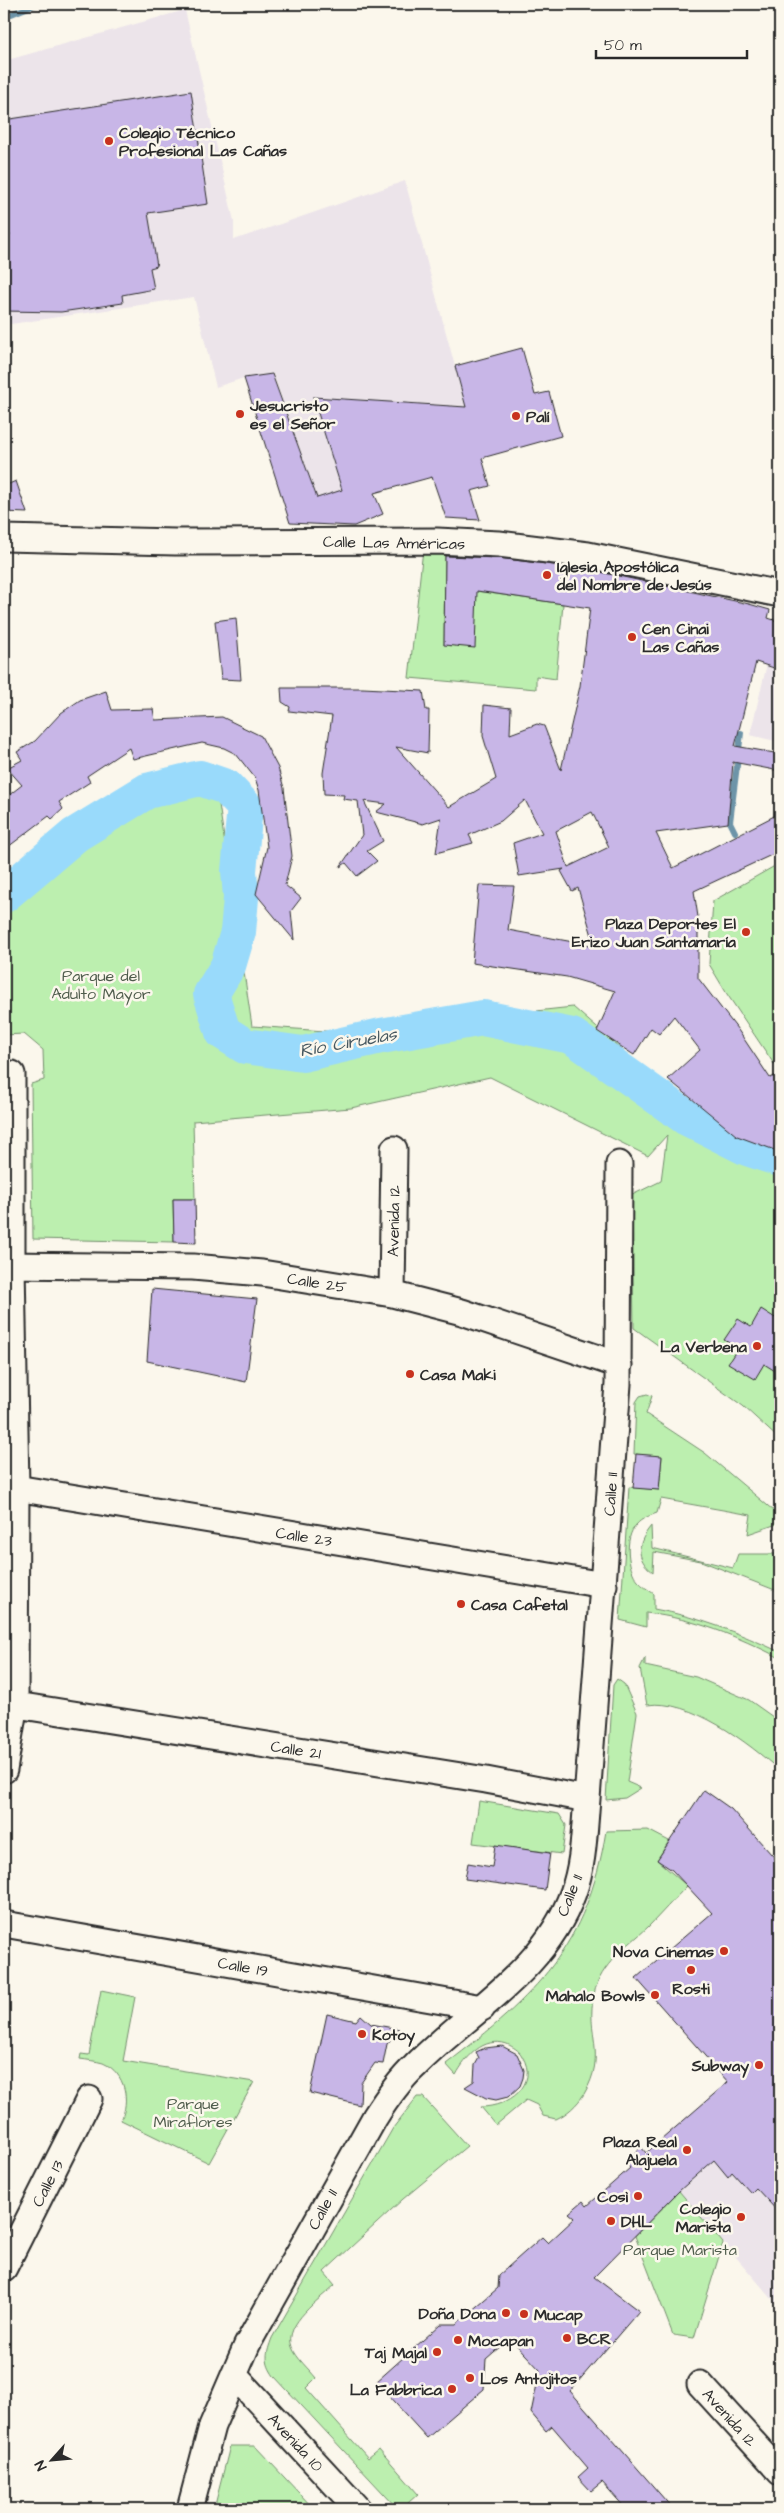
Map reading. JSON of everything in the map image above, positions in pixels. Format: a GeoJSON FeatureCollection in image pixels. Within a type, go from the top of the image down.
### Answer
{"type":"FeatureCollection","features":[{"type":"Feature","properties":{"kind":"street","name":"Calle Las Américas"},"geometry":{"type":"LineString","coordinates":[[4,538],[175,542],[437,541],[499,544],[588,555],[780,594]]}},
{"type":"Feature","properties":{"kind":"street"},"geometry":{"type":"LineString","coordinates":[[4,1770],[9,1702],[8,1265],[12,1074]]}},
{"type":"Feature","properties":{"kind":"street","name":"Avenida 12"},"geometry":{"type":"LineString","coordinates":[[392,1294],[394,1149]]}},
{"type":"Feature","properties":{"kind":"street","name":"Calle 11"},"geometry":{"type":"LineString","coordinates":[[190,2509],[212,2426],[247,2345],[356,2148],[387,2098],[416,2064],[513,1981],[536,1956],[563,1915],[573,1894],[581,1864],[587,1799],[619,1365],[619,1164]]}},
{"type":"Feature","properties":{"kind":"street","name":"Calle 25"},"geometry":{"type":"LineString","coordinates":[[8,1265],[193,1267],[262,1273],[392,1294],[462,1312],[619,1365]]}},
{"type":"Feature","properties":{"kind":"street","name":"Calle 23"},"geometry":{"type":"LineString","coordinates":[[10,1488],[604,1585]]}},
{"type":"Feature","properties":{"kind":"street","name":"Calle 21"},"geometry":{"type":"LineString","coordinates":[[9,1702],[486,1780],[587,1799]]}},
{"type":"Feature","properties":{"kind":"street","name":"Calle 19"},"geometry":{"type":"LineString","coordinates":[[4,1924],[482,2008]]}},
{"type":"Feature","properties":{"kind":"street","name":"Calle 13"},"geometry":{"type":"LineString","coordinates":[[4,2268],[89,2099]]}},
{"type":"Feature","properties":{"kind":"street","name":"Avenida 10"},"geometry":{"type":"LineString","coordinates":[[234,2375],[358,2509]]}},
{"type":"Feature","properties":{"kind":"street","name":"Avenida 12"},"geometry":{"type":"LineString","coordinates":[[700,2384],[780,2472]]}},
{"type":"Feature","properties":{"kind":"shaded area"},"geometry":{"type":"Polygon","coordinates":[[[185,10],[234,221],[234,240],[405,181],[466,407],[313,397],[353,526],[326,524],[273,374],[244,378],[216,387],[194,297],[4,325],[4,61],[185,10]]]}},
{"type":"Feature","properties":{"kind":"shaded area"},"geometry":{"type":"Polygon","coordinates":[[[778,618],[780,618],[780,742],[750,735],[778,618]]]}},
{"type":"Feature","properties":{"kind":"shaded area","name":"Colegio Marista"},"geometry":{"type":"Polygon","coordinates":[[[780,2102],[780,2308],[679,2191],[780,2102]]]}},
{"type":"Feature","properties":{"kind":"green space"},"geometry":{"type":"Polygon","coordinates":[[[423,549],[445,551],[444,645],[476,591],[563,604],[556,679],[536,676],[536,689],[409,678],[423,549]]]}},
{"type":"Feature","properties":{"kind":"green space","name":"Parque del Adulto Mayor"},"geometry":{"type":"Polygon","coordinates":[[[213,764],[252,1026],[340,1032],[573,1007],[690,1109],[674,1127],[780,1170],[780,1440],[743,1406],[634,1328],[632,1195],[661,1181],[667,1135],[648,1156],[490,1077],[351,1108],[193,1121],[195,1199],[173,1199],[174,1242],[33,1239],[31,1084],[44,1080],[43,1050],[24,1034],[4,1035],[4,883],[115,795],[213,764]]]}},
{"type":"Feature","properties":{"kind":"green space","name":"Plaza Deportes El Erizo Juan Santamaría"},"geometry":{"type":"Polygon","coordinates":[[[780,863],[780,1062],[774,1064],[709,964],[713,901],[780,863]]]}},
{"type":"Feature","properties":{"kind":"green space"},"geometry":{"type":"Polygon","coordinates":[[[647,1394],[652,1396],[646,1414],[705,1453],[780,1516],[780,1523],[748,1534],[751,1515],[661,1499],[657,1513],[638,1523],[632,1531],[628,1553],[634,1575],[641,1585],[654,1594],[654,1609],[687,1616],[734,1632],[780,1652],[780,1658],[732,1636],[682,1619],[646,1613],[646,1627],[620,1620],[629,1487],[659,1490],[662,1457],[634,1454],[636,1402],[640,1396],[647,1394]]]}},
{"type":"Feature","properties":{"kind":"green space"},"geometry":{"type":"Polygon","coordinates":[[[651,1526],[652,1548],[733,1568],[738,1554],[780,1554],[780,1592],[701,1561],[654,1552],[653,1572],[643,1561],[640,1550],[643,1538],[651,1526]]]}},
{"type":"Feature","properties":{"kind":"green space"},"geometry":{"type":"Polygon","coordinates":[[[645,1658],[645,1666],[696,1677],[749,1700],[780,1722],[780,1771],[736,1736],[700,1715],[682,1708],[647,1705],[640,1668],[645,1658]]]}},
{"type":"Feature","properties":{"kind":"green space"},"geometry":{"type":"Polygon","coordinates":[[[617,1679],[624,1684],[637,1713],[627,1782],[641,1788],[625,1798],[606,1800],[613,1685],[617,1679]]]}},
{"type":"Feature","properties":{"kind":"green space"},"geometry":{"type":"Polygon","coordinates":[[[479,1801],[559,1814],[566,1825],[562,1854],[473,1843],[479,1801]]]}},
{"type":"Feature","properties":{"kind":"green space"},"geometry":{"type":"Polygon","coordinates":[[[648,1830],[669,1841],[657,1860],[687,1886],[648,1927],[615,1957],[602,1973],[597,1983],[592,2008],[595,2044],[594,2067],[591,2080],[584,2094],[572,2109],[556,2119],[543,2116],[537,2105],[526,2100],[496,2125],[481,2107],[491,2106],[511,2099],[524,2085],[527,2067],[519,2052],[507,2044],[490,2043],[470,2055],[456,2075],[446,2064],[506,2015],[531,1991],[553,1965],[571,1938],[586,1907],[606,1831],[648,1830]]]}},
{"type":"Feature","properties":{"kind":"green space","name":"Parque Miraflores"},"geometry":{"type":"Polygon","coordinates":[[[101,1990],[135,1997],[123,2061],[254,2082],[209,2163],[121,2120],[124,2113],[125,2096],[124,2088],[117,2073],[103,2063],[80,2059],[81,2054],[89,2055],[101,1990]]]}},
{"type":"Feature","properties":{"kind":"green space"},"geometry":{"type":"Polygon","coordinates":[[[417,2097],[423,2097],[467,2146],[403,2199],[324,2272],[335,2285],[305,2312],[293,2329],[291,2338],[292,2347],[296,2355],[316,2378],[306,2388],[368,2458],[379,2449],[418,2494],[408,2503],[413,2509],[398,2509],[274,2376],[267,2358],[272,2338],[393,2128],[417,2097]]]}},
{"type":"Feature","properties":{"kind":"green space","name":"Parque Marista"},"geometry":{"type":"Polygon","coordinates":[[[679,2191],[723,2243],[694,2338],[673,2335],[635,2236],[679,2191]]]}},
{"type":"Feature","properties":{"kind":"green space"},"geometry":{"type":"Polygon","coordinates":[[[230,2446],[255,2446],[314,2509],[214,2509],[230,2446]]]}},
{"type":"Feature","properties":{"kind":"building","name":"Colegio Técnico Profesional Las Cañas"},"geometry":{"type":"Polygon","coordinates":[[[191,91],[208,204],[148,213],[157,266],[150,268],[154,289],[122,295],[123,303],[61,312],[4,311],[4,236],[10,236],[4,205],[4,120],[191,91]]]}},
{"type":"Feature","properties":{"kind":"building"},"geometry":{"type":"Polygon","coordinates":[[[522,348],[535,395],[549,392],[561,436],[482,458],[490,486],[471,491],[480,520],[446,518],[432,477],[374,493],[383,514],[354,526],[290,523],[244,378],[272,374],[317,498],[342,490],[313,397],[466,407],[455,366],[522,348]]]}},
{"type":"Feature","properties":{"kind":"building"},"geometry":{"type":"Polygon","coordinates":[[[16,481],[27,513],[4,512],[4,486],[16,481]]]}},
{"type":"Feature","properties":{"kind":"building"},"geometry":{"type":"Polygon","coordinates":[[[445,556],[498,558],[586,569],[749,604],[770,610],[768,618],[780,622],[780,670],[756,662],[735,746],[780,754],[780,771],[733,762],[728,823],[656,833],[673,868],[780,813],[780,851],[694,891],[698,917],[698,978],[738,1030],[770,1078],[780,1074],[780,1152],[737,1136],[668,1079],[700,1050],[674,1016],[659,1034],[651,1028],[634,1055],[597,1031],[615,991],[567,977],[472,963],[479,885],[514,886],[508,930],[595,946],[578,888],[572,891],[561,871],[564,869],[519,876],[513,843],[542,833],[525,800],[501,821],[469,835],[473,843],[436,853],[441,818],[423,824],[376,812],[386,804],[364,801],[383,841],[367,851],[377,861],[357,876],[346,863],[340,867],[362,835],[358,801],[343,799],[344,795],[324,794],[323,773],[332,716],[289,711],[290,707],[282,702],[281,688],[363,688],[423,691],[426,710],[429,710],[428,753],[396,747],[449,807],[496,779],[483,736],[484,705],[511,708],[510,734],[537,724],[544,726],[561,770],[580,686],[590,608],[477,591],[475,648],[444,645],[445,556]],[[592,812],[556,831],[568,867],[609,847],[592,812]]]}},
{"type":"Feature","properties":{"kind":"building"},"geometry":{"type":"Polygon","coordinates":[[[236,618],[241,680],[221,679],[215,621],[236,618]]]}},
{"type":"Feature","properties":{"kind":"building"},"geometry":{"type":"Polygon","coordinates":[[[106,691],[112,710],[153,709],[155,720],[222,717],[261,736],[278,768],[284,788],[292,856],[285,885],[301,898],[291,911],[294,940],[256,894],[267,847],[259,790],[255,778],[236,754],[224,748],[202,743],[133,759],[129,748],[87,776],[90,782],[59,802],[63,809],[52,819],[49,816],[4,850],[4,799],[22,785],[7,768],[22,760],[17,752],[35,741],[61,713],[80,700],[106,691]]]}},
{"type":"Feature","properties":{"kind":"building"},"geometry":{"type":"Polygon","coordinates":[[[173,1199],[195,1199],[196,1243],[174,1242],[173,1199]]]}},
{"type":"Feature","properties":{"kind":"building"},"geometry":{"type":"Polygon","coordinates":[[[152,1289],[257,1299],[246,1382],[147,1361],[152,1289]]]}},
{"type":"Feature","properties":{"kind":"building","name":"La Verbena"},"geometry":{"type":"Polygon","coordinates":[[[761,1309],[780,1321],[780,1374],[764,1364],[755,1379],[728,1363],[738,1348],[724,1340],[738,1319],[751,1327],[761,1309]]]}},
{"type":"Feature","properties":{"kind":"building"},"geometry":{"type":"Polygon","coordinates":[[[636,1454],[662,1456],[659,1490],[633,1488],[636,1454]]]}},
{"type":"Feature","properties":{"kind":"building","name":"Plaza Real Alajuela"},"geometry":{"type":"Polygon","coordinates":[[[704,1790],[731,1809],[780,1864],[780,2214],[756,2188],[751,2193],[732,2172],[728,2177],[714,2160],[679,2191],[594,2277],[639,2311],[570,2391],[673,2509],[626,2509],[602,2482],[591,2491],[578,2477],[588,2468],[552,2426],[546,2431],[531,2413],[540,2370],[510,2338],[486,2359],[484,2389],[427,2438],[376,2382],[441,2324],[456,2324],[498,2288],[499,2275],[542,2237],[548,2243],[575,2218],[569,2213],[583,2201],[587,2206],[630,2168],[625,2162],[641,2147],[646,2153],[728,2082],[636,1978],[712,1913],[672,1870],[657,1860],[704,1790]]]}},
{"type":"Feature","properties":{"kind":"building"},"geometry":{"type":"Polygon","coordinates":[[[495,1845],[550,1853],[545,1890],[465,1879],[468,1863],[492,1867],[495,1845]]]}},
{"type":"Feature","properties":{"kind":"building"},"geometry":{"type":"Polygon","coordinates":[[[327,2014],[356,2021],[361,2015],[371,2024],[399,2029],[387,2044],[383,2064],[375,2063],[361,2083],[360,2105],[310,2093],[327,2014]]]}},
{"type":"Feature","properties":{"kind":"building"},"geometry":{"type":"Polygon","coordinates":[[[502,2046],[517,2054],[524,2070],[520,2086],[508,2097],[496,2100],[486,2098],[465,2087],[474,2081],[475,2065],[479,2058],[476,2052],[485,2048],[502,2046]]]}},
{"type":"Feature","properties":{"kind":"waterway"},"geometry":{"type":"LineString","coordinates":[[4,17],[36,4]]}},
{"type":"Feature","properties":{"kind":"waterway"},"geometry":{"type":"LineString","coordinates":[[735,832],[730,822],[741,733]]}},
{"type":"Feature","properties":{"kind":"waterway","name":"Río Ciruelas"},"geometry":{"type":"LineString","coordinates":[[4,895],[75,835],[147,791],[200,778],[226,787],[245,807],[239,871],[241,898],[238,932],[228,966],[211,994],[223,1032],[245,1046],[303,1054],[381,1036],[483,1018],[572,1036],[687,1118],[747,1148],[780,1159]]}},
{"type":"Feature","properties":{"kind":"place","name":"Colegio Técnico Profesional Las Cañas"},"geometry":{"type":"Point","coordinates":[109,141]}},
{"type":"Feature","properties":{"kind":"place","name":"Jesucristo es el Señor"},"geometry":{"type":"Point","coordinates":[240,414]}},
{"type":"Feature","properties":{"kind":"place","name":"Palí"},"geometry":{"type":"Point","coordinates":[516,416]}},
{"type":"Feature","properties":{"kind":"place","name":"Iglesia Apostólica del Nombre de Jesús"},"geometry":{"type":"Point","coordinates":[547,575]}},
{"type":"Feature","properties":{"kind":"place","name":"Cen Cinai Las Cañas"},"geometry":{"type":"Point","coordinates":[632,637]}},
{"type":"Feature","properties":{"kind":"place","name":"Plaza Deportes El Erizo Juan Santamaría"},"geometry":{"type":"Point","coordinates":[746,932]}},
{"type":"Feature","properties":{"kind":"place","name":"La Verbena"},"geometry":{"type":"Point","coordinates":[757,1346]}},
{"type":"Feature","properties":{"kind":"place","name":"Casa Maki"},"geometry":{"type":"Point","coordinates":[410,1374]}},
{"type":"Feature","properties":{"kind":"place","name":"Casa Cafetal"},"geometry":{"type":"Point","coordinates":[461,1604]}},
{"type":"Feature","properties":{"kind":"place","name":"Nova Cinemas"},"geometry":{"type":"Point","coordinates":[724,1951]}},
{"type":"Feature","properties":{"kind":"place","name":"Rosti"},"geometry":{"type":"Point","coordinates":[691,1970]}},
{"type":"Feature","properties":{"kind":"place","name":"Mahalo Bowls"},"geometry":{"type":"Point","coordinates":[655,1995]}},
{"type":"Feature","properties":{"kind":"place","name":"Kotoy"},"geometry":{"type":"Point","coordinates":[362,2034]}},
{"type":"Feature","properties":{"kind":"place","name":"Subway"},"geometry":{"type":"Point","coordinates":[759,2065]}},
{"type":"Feature","properties":{"kind":"place","name":"Plaza Real Alajuela"},"geometry":{"type":"Point","coordinates":[687,2150]}},
{"type":"Feature","properties":{"kind":"place","name":"Così"},"geometry":{"type":"Point","coordinates":[638,2196]}},
{"type":"Feature","properties":{"kind":"place","name":"Colegio Marista"},"geometry":{"type":"Point","coordinates":[741,2217]}},
{"type":"Feature","properties":{"kind":"place","name":"DHL"},"geometry":{"type":"Point","coordinates":[611,2221]}},
{"type":"Feature","properties":{"kind":"place","name":"Doña Dona"},"geometry":{"type":"Point","coordinates":[506,2313]}},
{"type":"Feature","properties":{"kind":"place","name":"Mucap"},"geometry":{"type":"Point","coordinates":[524,2314]}},
{"type":"Feature","properties":{"kind":"place","name":"BCR"},"geometry":{"type":"Point","coordinates":[567,2338]}},
{"type":"Feature","properties":{"kind":"place","name":"Mocapan"},"geometry":{"type":"Point","coordinates":[458,2340]}},
{"type":"Feature","properties":{"kind":"place","name":"Taj Majal"},"geometry":{"type":"Point","coordinates":[437,2352]}},
{"type":"Feature","properties":{"kind":"place","name":"Los Antojitos"},"geometry":{"type":"Point","coordinates":[470,2378]}},
{"type":"Feature","properties":{"kind":"place","name":"La Fabbrica"},"geometry":{"type":"Point","coordinates":[452,2389]}}]}
